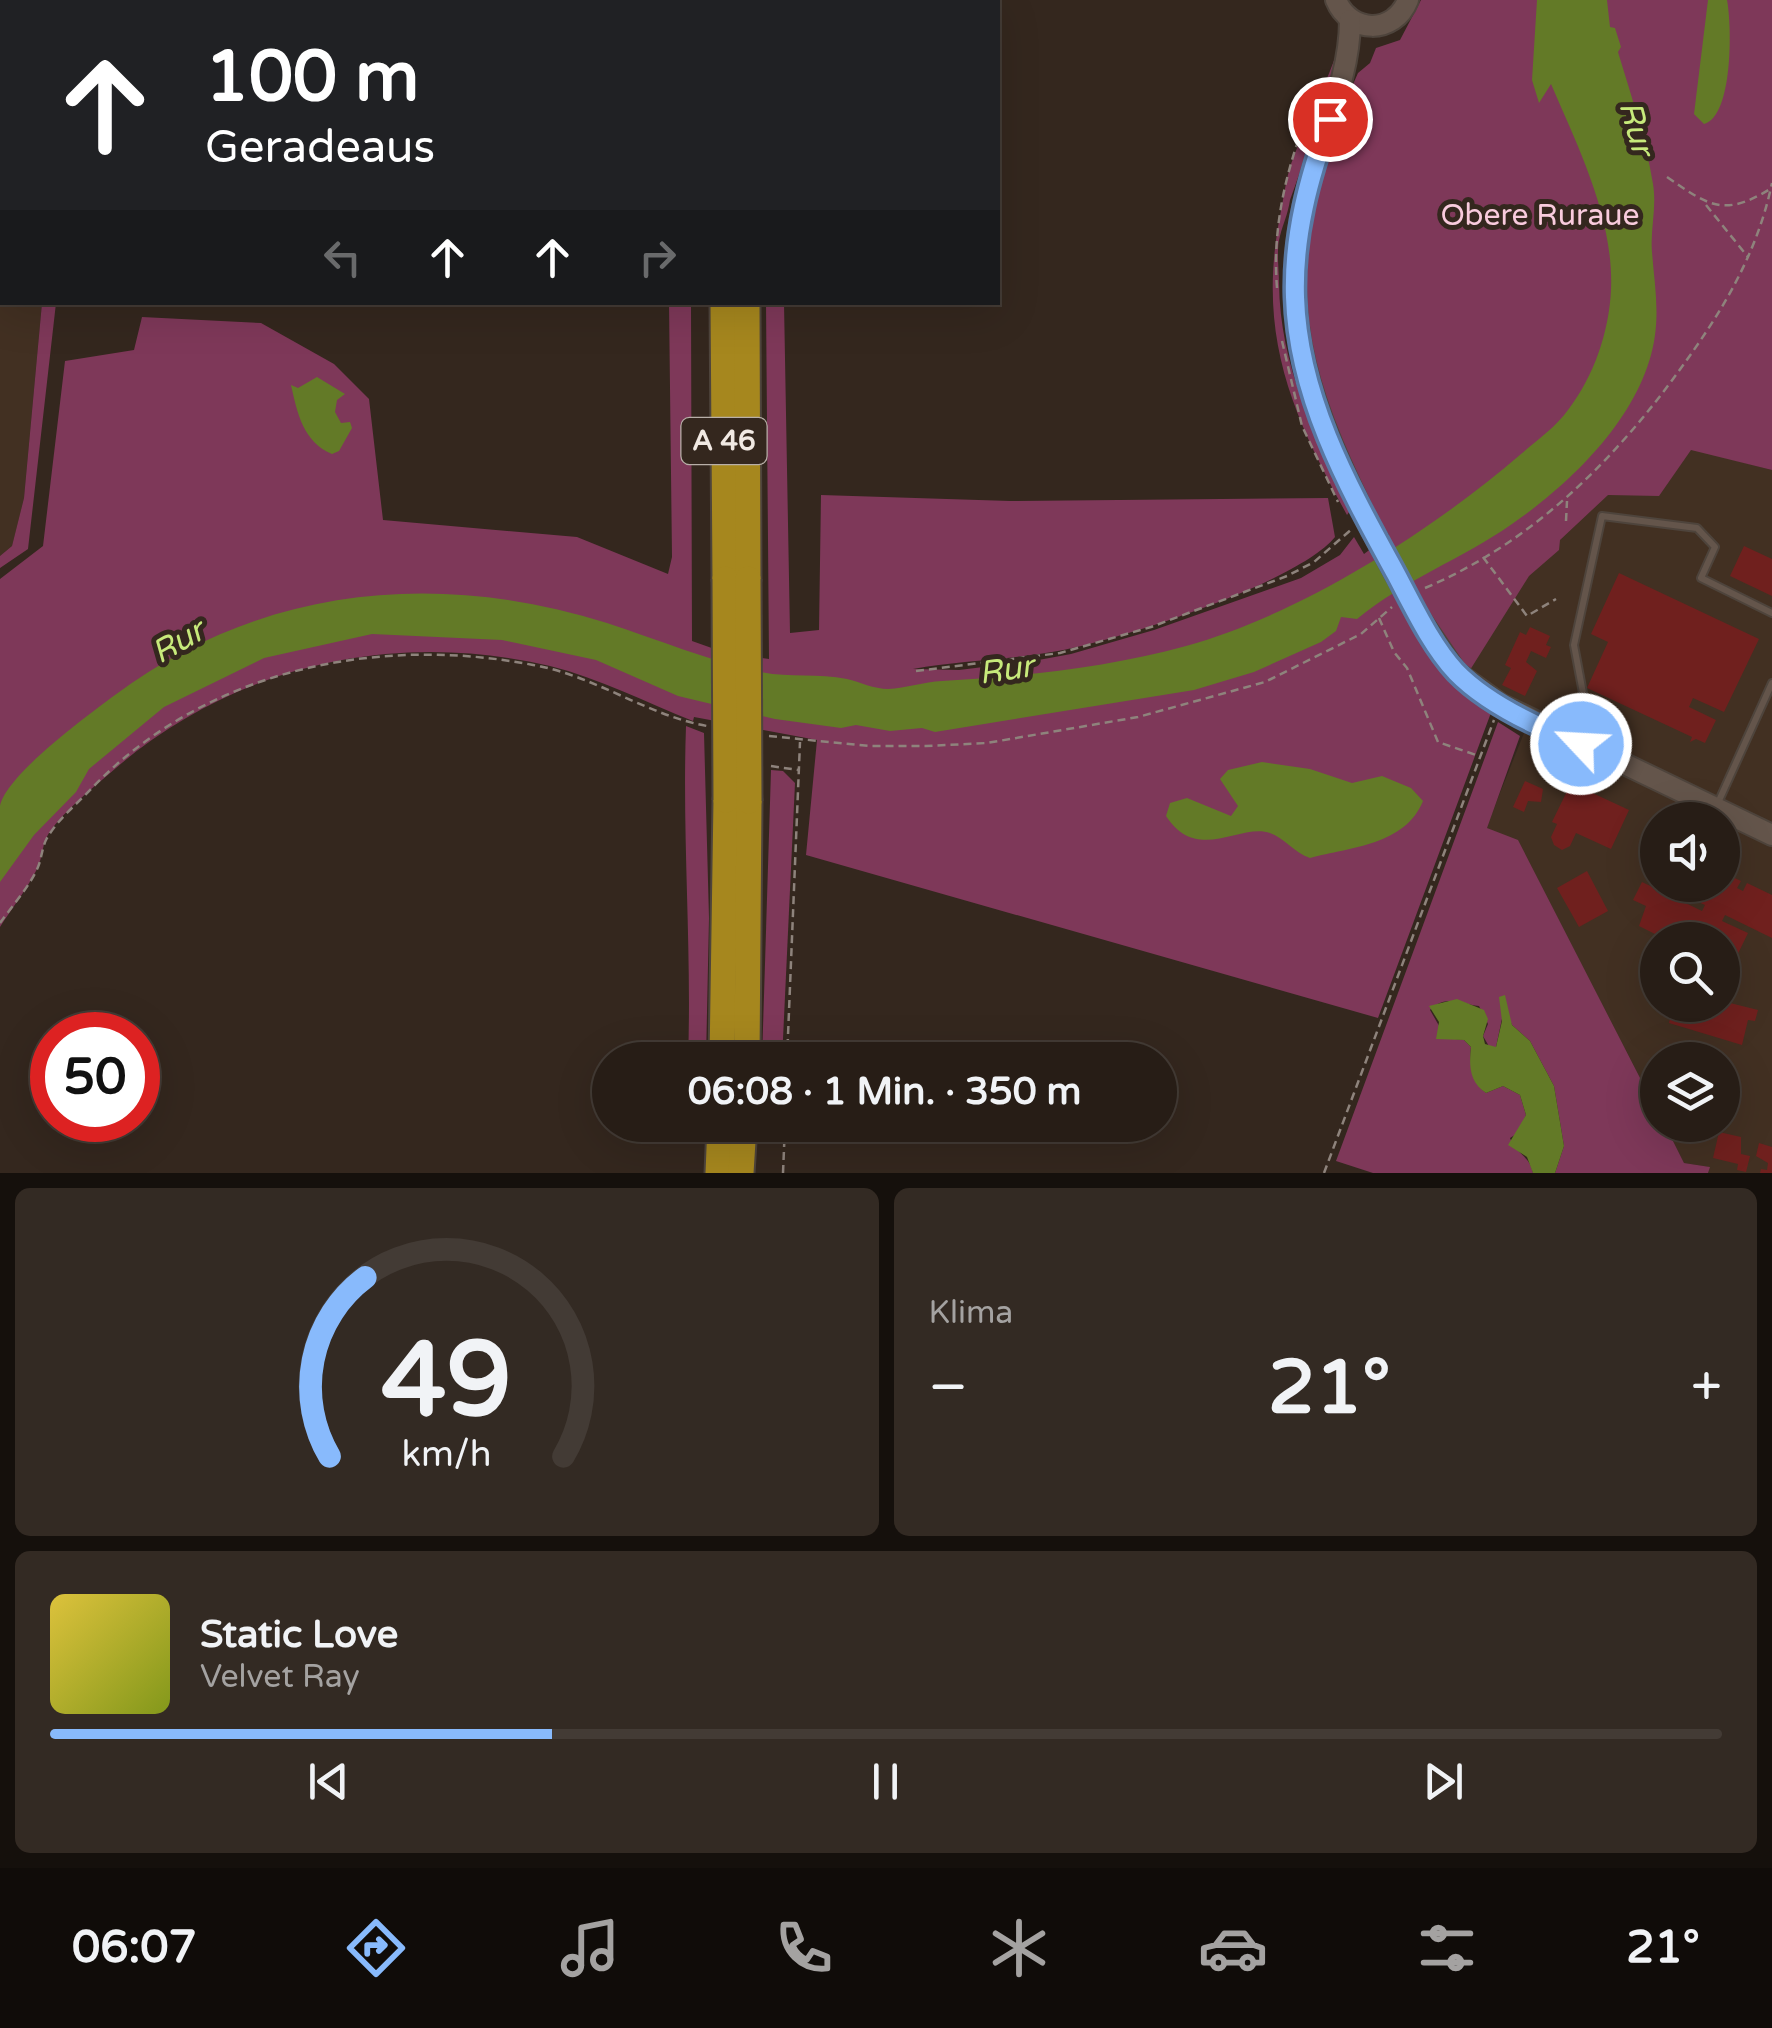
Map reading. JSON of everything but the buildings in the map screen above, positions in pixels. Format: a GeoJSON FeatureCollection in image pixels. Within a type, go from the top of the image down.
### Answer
{"type":"FeatureCollection","features":[{"type":"Feature","properties":{"kind":"highway","name":"A 46"},"geometry":{"type":"LineString","coordinates":[[723,305],[736,579],[745,1042]]}},
{"type":"Feature","properties":{"kind":"highway","name":"A 46"},"geometry":{"type":"LineString","coordinates":[[736,579],[747,305]]}},
{"type":"Feature","properties":{"kind":"highway","name":"A 46"},"geometry":{"type":"LineString","coordinates":[[723,1042],[738,800]]}},
{"type":"Feature","properties":{"kind":"highway"},"geometry":{"type":"LineString","coordinates":[[718,1173],[719,1142]]}},
{"type":"Feature","properties":{"kind":"highway"},"geometry":{"type":"LineString","coordinates":[[741,1173],[743,1142]]}},
{"type":"Feature","properties":{"kind":"main road"},"geometry":{"type":"LineString","coordinates":[[1336,0],[1350,20],[1350,46],[1302,210],[1294,263],[1302,352],[1320,422],[1420,619],[1456,672],[1500,704],[1703,802]]}},
{"type":"Feature","properties":{"kind":"main road"},"geometry":{"type":"LineString","coordinates":[[1341,85],[1376,27],[1398,17],[1408,0]]}},
{"type":"Feature","properties":{"kind":"main road"},"geometry":{"type":"LineString","coordinates":[[1350,20],[1376,27]]}},
{"type":"Feature","properties":{"kind":"main road"},"geometry":{"type":"LineString","coordinates":[[1740,820],[1772,835]]}},
{"type":"Feature","properties":{"kind":"lane"},"geometry":{"type":"LineString","coordinates":[[1581,744],[1589,726],[1574,644],[1602,516],[1697,528],[1715,547],[1701,578],[1772,613]]}},
{"type":"Feature","properties":{"kind":"lane"},"geometry":{"type":"LineString","coordinates":[[1719,802],[1772,683]]}},
{"type":"Feature","properties":{"kind":"path"},"geometry":{"type":"LineString","coordinates":[[1667,177],[1704,204],[1749,258]]}},
{"type":"Feature","properties":{"kind":"path"},"geometry":{"type":"LineString","coordinates":[[1704,204],[1739,205],[1771,186]]}},
{"type":"Feature","properties":{"kind":"path"},"geometry":{"type":"LineString","coordinates":[[1418,591],[1483,557],[1567,499],[1629,438],[1720,315],[1749,258],[1771,186]]}},
{"type":"Feature","properties":{"kind":"path"},"geometry":{"type":"LineString","coordinates":[[1566,522],[1567,499]]}},
{"type":"Feature","properties":{"kind":"path"},"geometry":{"type":"LineString","coordinates":[[916,671],[1060,653],[1151,627],[1301,569],[1369,523]]}},
{"type":"Feature","properties":{"kind":"path"},"geometry":{"type":"LineString","coordinates":[[1483,557],[1526,616],[1556,599]]}},
{"type":"Feature","properties":{"kind":"path"},"geometry":{"type":"LineString","coordinates":[[764,735],[869,746],[986,742],[1138,717],[1265,682],[1360,634],[1386,610]]}},
{"type":"Feature","properties":{"kind":"path"},"geometry":{"type":"LineString","coordinates":[[1378,617],[1394,652],[1407,668],[1438,742],[1480,756]]}},
{"type":"Feature","properties":{"kind":"path"},"geometry":{"type":"LineString","coordinates":[[0,924],[38,867],[47,838],[126,754],[198,707],[240,687],[285,673],[389,655],[476,658],[545,668],[692,723],[710,726]]}},
{"type":"Feature","properties":{"kind":"path"},"geometry":{"type":"LineString","coordinates":[[1324,1173],[1500,704]]}},
{"type":"Feature","properties":{"kind":"path"},"geometry":{"type":"LineString","coordinates":[[789,1042],[800,741]]}},
{"type":"Feature","properties":{"kind":"path"},"geometry":{"type":"LineString","coordinates":[[764,765],[799,770]]}},
{"type":"Feature","properties":{"kind":"path"},"geometry":{"type":"LineString","coordinates":[[783,1173],[784,1142]]}},
{"type":"Feature","properties":{"kind":"shaded area"},"geometry":{"type":"Polygon","coordinates":[[[0,305],[42,305],[24,498],[12,546],[0,556],[0,305]]]}},
{"type":"Feature","properties":{"kind":"shaded area"},"geometry":{"type":"Polygon","coordinates":[[[1691,449],[1772,470],[1772,1173],[1708,1173],[1709,1167],[1684,1163],[1674,1142],[1740,1142],[1740,1042],[1640,1042],[1640,1078],[1518,841],[1486,828],[1532,713],[1479,680],[1448,638],[1592,485],[1659,495],[1691,449]]]}},
{"type":"Feature","properties":{"kind":"green space","name":"Obere Ruraue"},"geometry":{"type":"Polygon","coordinates":[[[1421,0],[1772,0],[1772,470],[1691,450],[1659,496],[1608,495],[1560,540],[1559,550],[1529,576],[1470,670],[1492,710],[1378,1018],[806,855],[817,740],[694,717],[693,721],[550,666],[432,652],[373,655],[316,666],[260,683],[207,706],[156,737],[62,817],[47,837],[33,876],[0,927],[0,579],[43,546],[65,361],[134,350],[142,317],[261,323],[334,364],[369,399],[383,520],[577,537],[668,574],[672,557],[669,305],[691,305],[692,641],[723,652],[769,659],[766,305],[784,305],[790,633],[819,630],[821,495],[1010,501],[1328,498],[1335,537],[1315,555],[1246,591],[1159,623],[1080,646],[913,669],[959,670],[1071,654],[1154,630],[1301,578],[1340,555],[1354,537],[1364,554],[1389,535],[1352,473],[1325,406],[1308,335],[1303,263],[1314,190],[1358,73],[1370,63],[1376,48],[1400,40],[1421,0]]]}},
{"type":"Feature","properties":{"kind":"green space"},"geometry":{"type":"Polygon","coordinates":[[[1340,43],[1343,52],[1290,200],[1278,259],[1285,343],[1312,426],[1352,508],[1347,515],[1295,407],[1276,336],[1273,298],[1274,259],[1289,171],[1340,43]]]}},
{"type":"Feature","properties":{"kind":"green space"},"geometry":{"type":"Polygon","coordinates":[[[42,305],[56,305],[28,549],[0,568],[0,556],[12,546],[24,498],[42,305]]]}},
{"type":"Feature","properties":{"kind":"green space"},"geometry":{"type":"Polygon","coordinates":[[[1498,722],[1520,736],[1487,828],[1518,840],[1640,1078],[1640,1142],[1674,1142],[1684,1163],[1710,1167],[1708,1173],[1555,1173],[1564,1146],[1554,1086],[1530,1041],[1512,1025],[1500,998],[1503,1014],[1496,1047],[1490,1048],[1483,1036],[1488,1024],[1479,1006],[1448,1001],[1430,1010],[1446,1038],[1464,1040],[1471,1047],[1473,1072],[1486,1093],[1503,1086],[1520,1095],[1526,1115],[1518,1133],[1510,1138],[1533,1173],[1373,1173],[1336,1161],[1498,722]]]}},
{"type":"Feature","properties":{"kind":"green space"},"geometry":{"type":"Polygon","coordinates":[[[686,726],[704,733],[709,918],[706,1042],[688,1042],[686,726]]]}},
{"type":"Feature","properties":{"kind":"green space"},"geometry":{"type":"Polygon","coordinates":[[[771,770],[783,771],[795,783],[783,1042],[763,1042],[771,770]]]}},
{"type":"Feature","properties":{"kind":"water","name":"Rur"},"geometry":{"type":"Polygon","coordinates":[[[1537,0],[1607,0],[1610,27],[1615,28],[1621,47],[1618,52],[1654,193],[1656,314],[1648,364],[1621,418],[1603,443],[1559,488],[1493,537],[1394,593],[1357,619],[1341,617],[1336,631],[1321,642],[1254,672],[1194,690],[935,732],[856,725],[841,728],[775,719],[678,696],[596,660],[502,640],[372,634],[264,658],[164,707],[89,769],[76,792],[34,835],[0,882],[0,806],[17,778],[32,763],[115,695],[171,659],[229,631],[289,611],[351,598],[414,594],[478,596],[542,606],[607,623],[761,672],[836,677],[888,689],[1065,670],[1186,646],[1274,613],[1363,567],[1447,512],[1552,428],[1585,383],[1603,337],[1611,290],[1607,236],[1583,158],[1551,84],[1539,103],[1532,80],[1537,0]]]}},
{"type":"Feature","properties":{"kind":"water"},"geometry":{"type":"Polygon","coordinates":[[[1708,0],[1727,0],[1730,49],[1721,105],[1704,124],[1694,114],[1708,0]]]}},
{"type":"Feature","properties":{"kind":"water"},"geometry":{"type":"Polygon","coordinates":[[[317,377],[345,394],[337,400],[335,412],[341,423],[350,422],[352,428],[339,451],[332,454],[308,434],[291,385],[298,388],[317,377]]]}},
{"type":"Feature","properties":{"kind":"water"},"geometry":{"type":"Polygon","coordinates":[[[1262,762],[1310,769],[1352,783],[1382,776],[1411,788],[1423,801],[1415,816],[1390,835],[1310,858],[1270,833],[1191,838],[1166,816],[1170,803],[1187,798],[1231,816],[1238,806],[1220,779],[1228,770],[1262,762]]]}},
{"type":"Feature","properties":{"kind":"water"},"geometry":{"type":"Polygon","coordinates":[[[1505,995],[1512,1025],[1530,1041],[1554,1086],[1564,1146],[1555,1173],[1533,1173],[1527,1157],[1508,1145],[1526,1115],[1520,1095],[1503,1086],[1486,1093],[1471,1073],[1471,1047],[1464,1040],[1436,1039],[1439,1022],[1429,1006],[1457,999],[1484,1010],[1488,1019],[1485,1044],[1496,1047],[1502,1021],[1499,997],[1505,995]]]}},
{"type":"Feature","properties":{"kind":"route"},"geometry":{"type":"LineString","coordinates":[[1330,119],[1302,210],[1294,263],[1299,338],[1320,422],[1420,619],[1456,672],[1500,704],[1581,744]]}}]}
